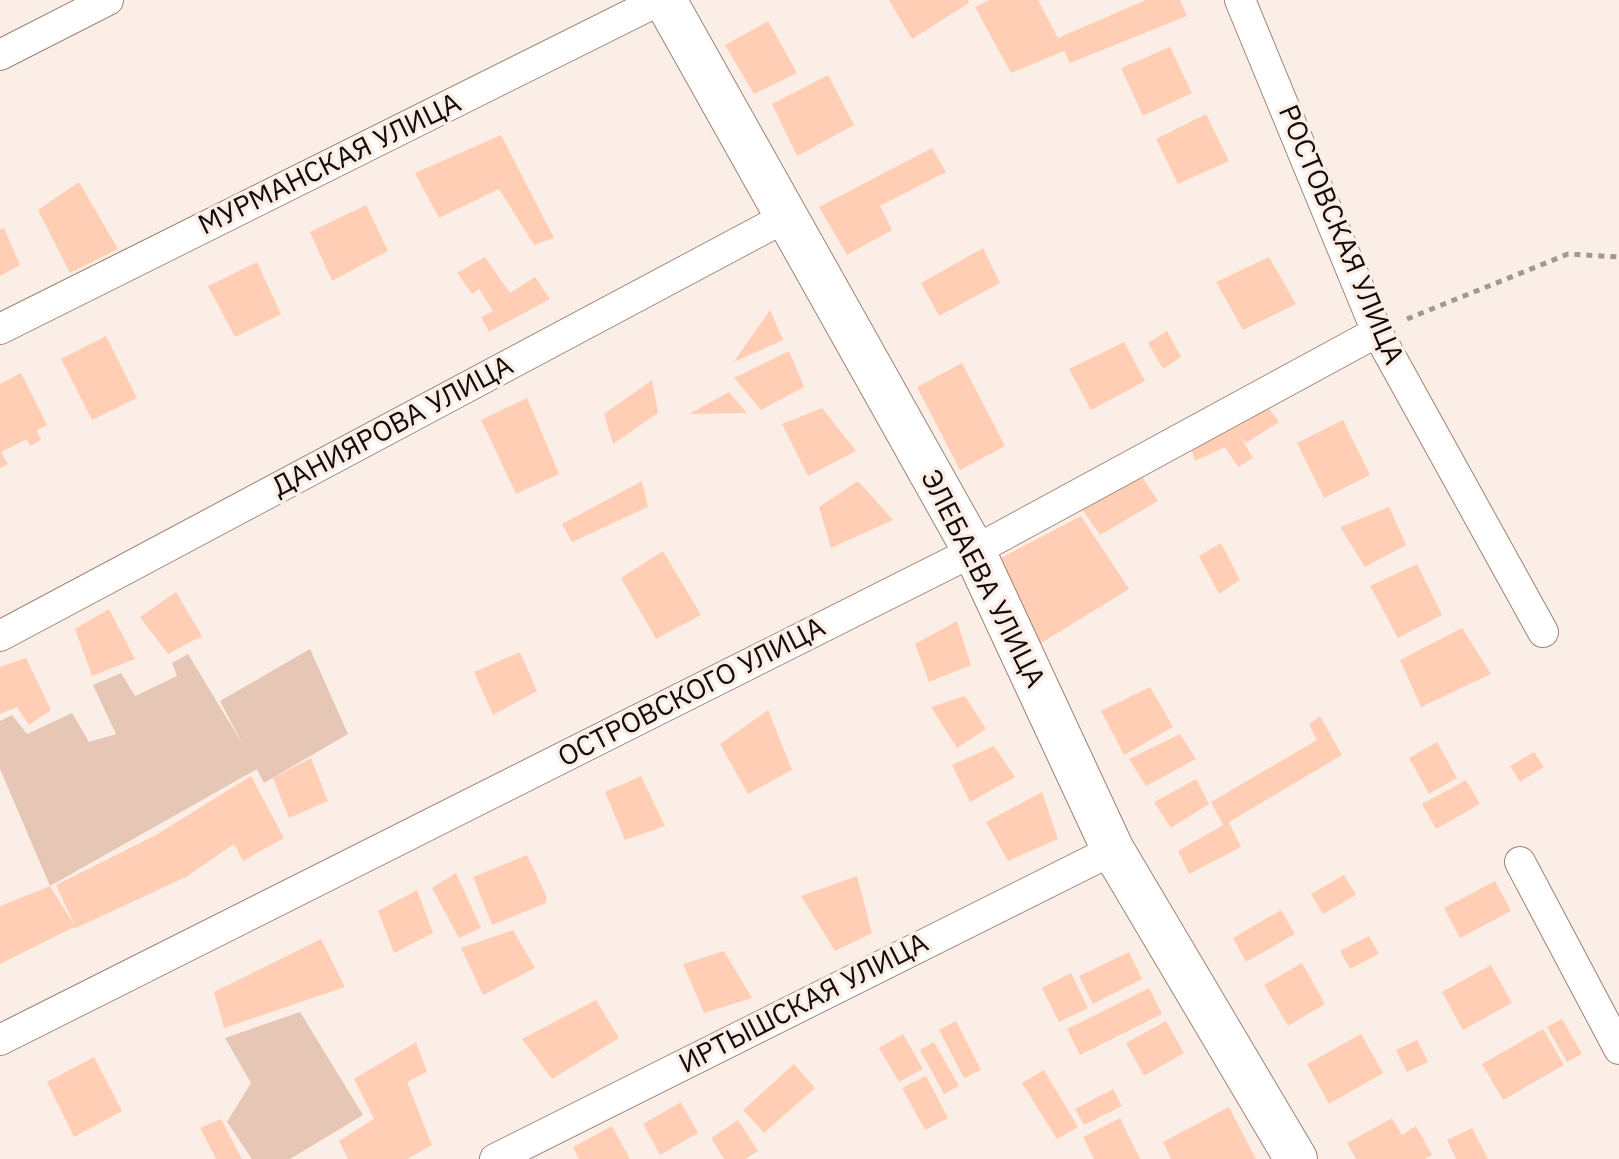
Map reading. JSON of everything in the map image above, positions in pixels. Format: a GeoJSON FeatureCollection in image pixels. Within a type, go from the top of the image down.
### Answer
{"type":"FeatureCollection","features":[{"type":"Feature","properties":{"kind":"main road","name":"ЭЛЕБАЕВА УЛИЦА"},"geometry":{"type":"LineString","coordinates":[[663,0],[974,551],[1113,850],[1296,1159]]}},
{"type":"Feature","properties":{"kind":"street"},"geometry":{"type":"LineString","coordinates":[[0,55],[108,0]]}},
{"type":"Feature","properties":{"kind":"street","name":"МУРМАНСКАЯ УЛИЦА"},"geometry":{"type":"LineString","coordinates":[[0,329],[663,0]]}},
{"type":"Feature","properties":{"kind":"street","name":"РОСТОВСКАЯ УЛИЦА"},"geometry":{"type":"LineString","coordinates":[[1240,0],[1377,332],[1543,632]]}},
{"type":"Feature","properties":{"kind":"street","name":"ДАНИЯРОВА УЛИЦА"},"geometry":{"type":"LineString","coordinates":[[0,636],[786,217]]}},
{"type":"Feature","properties":{"kind":"street","name":"ОСТРОВСКОГО УЛИЦА"},"geometry":{"type":"LineString","coordinates":[[0,1040],[974,551],[1377,332]]}},
{"type":"Feature","properties":{"kind":"street","name":"ИРТЫШСКАЯ УЛИЦА"},"geometry":{"type":"LineString","coordinates":[[495,1159],[1113,850]]}},
{"type":"Feature","properties":{"kind":"street"},"geometry":{"type":"LineString","coordinates":[[1520,862],[1619,1049]]}},
{"type":"Feature","properties":{"kind":"path"},"geometry":{"type":"LineString","coordinates":[[1377,332],[1568,254],[1619,257]]}},
{"type":"Feature","properties":{"kind":"shaded area"},"geometry":{"type":"Polygon","coordinates":[[[310,649],[348,734],[264,783],[257,769],[50,886],[0,769],[0,721],[12,715],[27,734],[72,713],[89,742],[116,734],[93,685],[121,673],[135,696],[177,676],[172,663],[188,654],[243,745],[220,701],[310,649]]]}},
{"type":"Feature","properties":{"kind":"shaded area"},"geometry":{"type":"Polygon","coordinates":[[[300,1012],[363,1115],[290,1159],[252,1159],[227,1122],[251,1083],[225,1038],[300,1012]]]}},
{"type":"Feature","properties":{"kind":"building"},"geometry":{"type":"Polygon","coordinates":[[[889,0],[968,0],[969,3],[912,39],[889,0]]]}},
{"type":"Feature","properties":{"kind":"building"},"geometry":{"type":"Polygon","coordinates":[[[989,0],[1038,0],[1058,38],[1146,0],[1180,0],[1187,16],[1070,63],[1064,51],[1011,73],[975,7],[989,0]]]}},
{"type":"Feature","properties":{"kind":"building"},"geometry":{"type":"Polygon","coordinates":[[[768,21],[797,73],[754,94],[725,45],[768,21]]]}},
{"type":"Feature","properties":{"kind":"building"},"geometry":{"type":"Polygon","coordinates":[[[1170,47],[1192,93],[1143,116],[1121,68],[1170,47]]]}},
{"type":"Feature","properties":{"kind":"building"},"geometry":{"type":"Polygon","coordinates":[[[828,75],[854,125],[797,156],[772,104],[828,75]]]}},
{"type":"Feature","properties":{"kind":"building"},"geometry":{"type":"Polygon","coordinates":[[[1206,114],[1229,161],[1178,184],[1156,139],[1206,114]]]}},
{"type":"Feature","properties":{"kind":"building"},"geometry":{"type":"Polygon","coordinates":[[[501,135],[554,238],[534,245],[499,189],[439,218],[415,173],[501,135]]]}},
{"type":"Feature","properties":{"kind":"building"},"geometry":{"type":"Polygon","coordinates":[[[932,148],[946,172],[880,206],[892,230],[847,255],[819,207],[932,148]]]}},
{"type":"Feature","properties":{"kind":"building"},"geometry":{"type":"Polygon","coordinates":[[[79,182],[118,249],[70,273],[38,210],[79,182]]]}},
{"type":"Feature","properties":{"kind":"building"},"geometry":{"type":"Polygon","coordinates":[[[366,205],[388,251],[332,281],[310,232],[366,205]]]}},
{"type":"Feature","properties":{"kind":"building"},"geometry":{"type":"Polygon","coordinates":[[[4,228],[20,265],[0,276],[0,230],[4,228]]]}},
{"type":"Feature","properties":{"kind":"building"},"geometry":{"type":"Polygon","coordinates":[[[983,248],[1000,283],[939,316],[921,283],[983,248]]]}},
{"type":"Feature","properties":{"kind":"building"},"geometry":{"type":"Polygon","coordinates":[[[485,257],[510,293],[535,277],[550,299],[489,332],[481,317],[493,311],[479,289],[472,294],[457,273],[485,257]]]}},
{"type":"Feature","properties":{"kind":"building"},"geometry":{"type":"Polygon","coordinates":[[[1269,257],[1296,304],[1243,330],[1216,282],[1269,257]]]}},
{"type":"Feature","properties":{"kind":"building"},"geometry":{"type":"Polygon","coordinates":[[[257,262],[281,314],[235,337],[208,286],[257,262]]]}},
{"type":"Feature","properties":{"kind":"building"},"geometry":{"type":"Polygon","coordinates":[[[770,310],[783,340],[734,362],[742,350],[770,310]]]}},
{"type":"Feature","properties":{"kind":"building"},"geometry":{"type":"Polygon","coordinates":[[[1167,331],[1181,357],[1163,369],[1148,343],[1167,331]]]}},
{"type":"Feature","properties":{"kind":"building"},"geometry":{"type":"Polygon","coordinates":[[[106,336],[137,398],[92,420],[61,359],[106,336]]]}},
{"type":"Feature","properties":{"kind":"building"},"geometry":{"type":"Polygon","coordinates":[[[1124,342],[1145,381],[1091,410],[1069,369],[1124,342]]]}},
{"type":"Feature","properties":{"kind":"building"},"geometry":{"type":"Polygon","coordinates":[[[789,351],[804,387],[761,410],[734,378],[789,351]]]}},
{"type":"Feature","properties":{"kind":"building"},"geometry":{"type":"Polygon","coordinates":[[[962,363],[1005,446],[960,470],[917,387],[962,363]]]}},
{"type":"Feature","properties":{"kind":"building"},"geometry":{"type":"Polygon","coordinates":[[[21,373],[47,425],[37,430],[41,440],[30,446],[27,439],[1,452],[8,464],[0,468],[0,384],[21,373]]]}},
{"type":"Feature","properties":{"kind":"building"},"geometry":{"type":"Polygon","coordinates":[[[652,380],[658,413],[613,444],[604,414],[652,380]]]}},
{"type":"Feature","properties":{"kind":"building"},"geometry":{"type":"Polygon","coordinates":[[[729,392],[747,413],[689,414],[729,392]]]}},
{"type":"Feature","properties":{"kind":"building"},"geometry":{"type":"Polygon","coordinates":[[[527,398],[559,474],[516,494],[481,420],[527,398]]]}},
{"type":"Feature","properties":{"kind":"building"},"geometry":{"type":"Polygon","coordinates":[[[1265,403],[1279,422],[1246,443],[1240,436],[1253,458],[1238,467],[1225,447],[1195,461],[1191,448],[1235,427],[1230,420],[1265,403]]]}},
{"type":"Feature","properties":{"kind":"building"},"geometry":{"type":"Polygon","coordinates":[[[822,408],[856,451],[808,476],[782,424],[822,408]]]}},
{"type":"Feature","properties":{"kind":"building"},"geometry":{"type":"Polygon","coordinates":[[[1343,420],[1370,475],[1324,498],[1297,443],[1343,420]]]}},
{"type":"Feature","properties":{"kind":"building"},"geometry":{"type":"Polygon","coordinates":[[[1141,475],[1158,501],[1100,535],[1081,508],[1141,475]]]}},
{"type":"Feature","properties":{"kind":"building"},"geometry":{"type":"Polygon","coordinates":[[[642,481],[648,507],[572,542],[562,524],[642,481]]]}},
{"type":"Feature","properties":{"kind":"building"},"geometry":{"type":"Polygon","coordinates":[[[858,481],[893,520],[831,548],[819,507],[858,481]]]}},
{"type":"Feature","properties":{"kind":"building"},"geometry":{"type":"Polygon","coordinates":[[[1389,507],[1406,545],[1365,567],[1340,527],[1389,507]]]}},
{"type":"Feature","properties":{"kind":"building"},"geometry":{"type":"Polygon","coordinates":[[[1081,516],[1129,589],[1038,645],[995,561],[1081,516]]]}},
{"type":"Feature","properties":{"kind":"building"},"geometry":{"type":"Polygon","coordinates":[[[1221,543],[1240,580],[1219,594],[1199,556],[1221,543]]]}},
{"type":"Feature","properties":{"kind":"building"},"geometry":{"type":"Polygon","coordinates":[[[663,551],[701,615],[656,639],[621,578],[663,551]]]}},
{"type":"Feature","properties":{"kind":"building"},"geometry":{"type":"Polygon","coordinates":[[[1417,564],[1442,615],[1398,638],[1370,586],[1417,564]]]}},
{"type":"Feature","properties":{"kind":"building"},"geometry":{"type":"Polygon","coordinates":[[[176,592],[202,636],[168,654],[140,617],[176,592]]]}},
{"type":"Feature","properties":{"kind":"building"},"geometry":{"type":"Polygon","coordinates":[[[109,609],[135,659],[92,676],[75,629],[109,609]]]}},
{"type":"Feature","properties":{"kind":"building"},"geometry":{"type":"Polygon","coordinates":[[[957,621],[971,665],[929,682],[915,644],[957,621]]]}},
{"type":"Feature","properties":{"kind":"building"},"geometry":{"type":"Polygon","coordinates":[[[1462,628],[1491,674],[1421,707],[1400,660],[1462,628]]]}},
{"type":"Feature","properties":{"kind":"building"},"geometry":{"type":"Polygon","coordinates":[[[520,652],[537,691],[493,715],[474,672],[520,652]]]}},
{"type":"Feature","properties":{"kind":"building"},"geometry":{"type":"Polygon","coordinates":[[[26,658],[51,710],[29,725],[17,707],[0,714],[0,667],[26,658]]]}},
{"type":"Feature","properties":{"kind":"building"},"geometry":{"type":"Polygon","coordinates":[[[1150,687],[1173,727],[1124,755],[1101,711],[1150,687]]]}},
{"type":"Feature","properties":{"kind":"building"},"geometry":{"type":"Polygon","coordinates":[[[965,696],[986,729],[957,748],[931,707],[965,696]]]}},
{"type":"Feature","properties":{"kind":"building"},"geometry":{"type":"Polygon","coordinates":[[[768,710],[792,770],[748,794],[720,744],[768,710]]]}},
{"type":"Feature","properties":{"kind":"building"},"geometry":{"type":"Polygon","coordinates":[[[1320,716],[1342,755],[1229,822],[1241,847],[1189,874],[1178,851],[1223,825],[1211,802],[1317,740],[1309,724],[1320,716]]]}},
{"type":"Feature","properties":{"kind":"building"},"geometry":{"type":"Polygon","coordinates":[[[1180,734],[1196,759],[1146,786],[1129,759],[1180,734]]]}},
{"type":"Feature","properties":{"kind":"building"},"geometry":{"type":"Polygon","coordinates":[[[1437,742],[1457,778],[1429,794],[1409,758],[1437,742]]]}},
{"type":"Feature","properties":{"kind":"building"},"geometry":{"type":"Polygon","coordinates":[[[994,746],[1015,777],[970,802],[952,765],[994,746]]]}},
{"type":"Feature","properties":{"kind":"building"},"geometry":{"type":"Polygon","coordinates":[[[1534,752],[1544,767],[1520,782],[1510,766],[1534,752]]]}},
{"type":"Feature","properties":{"kind":"building"},"geometry":{"type":"Polygon","coordinates":[[[311,758],[328,801],[289,818],[273,778],[311,758]]]}},
{"type":"Feature","properties":{"kind":"building"},"geometry":{"type":"Polygon","coordinates":[[[251,776],[284,838],[243,861],[234,844],[186,877],[76,928],[56,885],[156,835],[251,776]]]}},
{"type":"Feature","properties":{"kind":"building"},"geometry":{"type":"Polygon","coordinates":[[[641,776],[665,826],[625,840],[605,792],[641,776]]]}},
{"type":"Feature","properties":{"kind":"building"},"geometry":{"type":"Polygon","coordinates":[[[1196,779],[1209,804],[1171,828],[1154,802],[1196,779]]]}},
{"type":"Feature","properties":{"kind":"building"},"geometry":{"type":"Polygon","coordinates":[[[1466,780],[1480,804],[1436,829],[1422,804],[1466,780]]]}},
{"type":"Feature","properties":{"kind":"building"},"geometry":{"type":"Polygon","coordinates":[[[1042,792],[1058,839],[1008,861],[986,822],[1042,792]]]}},
{"type":"Feature","properties":{"kind":"building"},"geometry":{"type":"Polygon","coordinates":[[[527,855],[546,895],[546,903],[492,925],[473,877],[527,855]]]}},
{"type":"Feature","properties":{"kind":"building"},"geometry":{"type":"Polygon","coordinates":[[[456,873],[481,928],[459,938],[432,888],[456,873]]]}},
{"type":"Feature","properties":{"kind":"building"},"geometry":{"type":"Polygon","coordinates":[[[1344,875],[1356,895],[1323,914],[1311,894],[1344,875]]]}},
{"type":"Feature","properties":{"kind":"building"},"geometry":{"type":"Polygon","coordinates":[[[857,876],[872,933],[835,951],[801,896],[857,876]]]}},
{"type":"Feature","properties":{"kind":"building"},"geometry":{"type":"Polygon","coordinates":[[[1495,881],[1511,911],[1460,938],[1444,908],[1495,881]]]}},
{"type":"Feature","properties":{"kind":"building"},"geometry":{"type":"Polygon","coordinates":[[[50,886],[76,928],[0,964],[0,906],[50,886]]]}},
{"type":"Feature","properties":{"kind":"building"},"geometry":{"type":"Polygon","coordinates":[[[417,890],[433,933],[394,953],[378,911],[417,890]]]}},
{"type":"Feature","properties":{"kind":"building"},"geometry":{"type":"Polygon","coordinates":[[[1281,910],[1295,934],[1246,962],[1233,938],[1281,910]]]}},
{"type":"Feature","properties":{"kind":"building"},"geometry":{"type":"Polygon","coordinates":[[[513,930],[535,968],[483,995],[461,948],[513,930]]]}},
{"type":"Feature","properties":{"kind":"building"},"geometry":{"type":"Polygon","coordinates":[[[1369,936],[1379,954],[1350,969],[1340,951],[1369,936]]]}},
{"type":"Feature","properties":{"kind":"building"},"geometry":{"type":"Polygon","coordinates":[[[321,939],[345,987],[224,1028],[214,992],[321,939]]]}},
{"type":"Feature","properties":{"kind":"building"},"geometry":{"type":"Polygon","coordinates":[[[724,951],[752,998],[704,1013],[683,964],[724,951]]]}},
{"type":"Feature","properties":{"kind":"building"},"geometry":{"type":"Polygon","coordinates":[[[1129,952],[1142,979],[1093,1004],[1079,976],[1129,952]]]}},
{"type":"Feature","properties":{"kind":"building"},"geometry":{"type":"Polygon","coordinates":[[[1302,963],[1325,1004],[1288,1026],[1264,985],[1302,963]]]}},
{"type":"Feature","properties":{"kind":"building"},"geometry":{"type":"Polygon","coordinates":[[[1491,965],[1512,1003],[1463,1030],[1442,992],[1491,965]]]}},
{"type":"Feature","properties":{"kind":"building"},"geometry":{"type":"Polygon","coordinates":[[[1071,973],[1088,1008],[1059,1022],[1042,988],[1071,973]]]}},
{"type":"Feature","properties":{"kind":"building"},"geometry":{"type":"Polygon","coordinates":[[[1149,988],[1162,1014],[1080,1055],[1067,1029],[1149,988]]]}},
{"type":"Feature","properties":{"kind":"building"},"geometry":{"type":"Polygon","coordinates":[[[596,1000],[619,1038],[552,1079],[522,1039],[596,1000]]]}},
{"type":"Feature","properties":{"kind":"building"},"geometry":{"type":"Polygon","coordinates":[[[1562,1019],[1582,1054],[1567,1062],[1547,1027],[1562,1019]]]}},
{"type":"Feature","properties":{"kind":"building"},"geometry":{"type":"Polygon","coordinates":[[[956,1021],[981,1070],[964,1078],[939,1030],[956,1021]]]}},
{"type":"Feature","properties":{"kind":"building"},"geometry":{"type":"Polygon","coordinates":[[[1166,1021],[1184,1053],[1144,1076],[1126,1043],[1166,1021]]]}},
{"type":"Feature","properties":{"kind":"building"},"geometry":{"type":"Polygon","coordinates":[[[1543,1029],[1564,1065],[1503,1100],[1482,1064],[1543,1029]]]}},
{"type":"Feature","properties":{"kind":"building"},"geometry":{"type":"Polygon","coordinates":[[[903,1034],[923,1069],[899,1082],[879,1048],[903,1034]]]}},
{"type":"Feature","properties":{"kind":"building"},"geometry":{"type":"Polygon","coordinates":[[[1361,1034],[1383,1073],[1329,1104],[1307,1064],[1361,1034]]]}},
{"type":"Feature","properties":{"kind":"building"},"geometry":{"type":"Polygon","coordinates":[[[1417,1040],[1428,1062],[1407,1072],[1396,1050],[1417,1040]]]}},
{"type":"Feature","properties":{"kind":"building"},"geometry":{"type":"Polygon","coordinates":[[[416,1042],[427,1072],[407,1082],[432,1145],[407,1159],[348,1159],[339,1141],[374,1119],[354,1079],[416,1042]]]}},
{"type":"Feature","properties":{"kind":"building"},"geometry":{"type":"Polygon","coordinates":[[[934,1042],[959,1086],[944,1094],[920,1050],[934,1042]]]}},
{"type":"Feature","properties":{"kind":"building"},"geometry":{"type":"Polygon","coordinates":[[[94,1057],[122,1111],[74,1137],[47,1082],[94,1057]]]}},
{"type":"Feature","properties":{"kind":"building"},"geometry":{"type":"Polygon","coordinates":[[[794,1064],[815,1088],[764,1133],[743,1110],[794,1064]]]}},
{"type":"Feature","properties":{"kind":"building"},"geometry":{"type":"Polygon","coordinates":[[[1044,1070],[1078,1127],[1057,1139],[1022,1083],[1044,1070]]]}},
{"type":"Feature","properties":{"kind":"building"},"geometry":{"type":"Polygon","coordinates":[[[926,1076],[948,1118],[925,1130],[902,1088],[926,1076]]]}},
{"type":"Feature","properties":{"kind":"building"},"geometry":{"type":"Polygon","coordinates":[[[1113,1089],[1122,1106],[1084,1125],[1075,1109],[1113,1089]]]}},
{"type":"Feature","properties":{"kind":"building"},"geometry":{"type":"Polygon","coordinates":[[[681,1102],[698,1133],[660,1155],[643,1124],[681,1102]]]}},
{"type":"Feature","properties":{"kind":"building"},"geometry":{"type":"Polygon","coordinates":[[[1229,1107],[1256,1159],[1171,1159],[1163,1142],[1229,1107]]]}},
{"type":"Feature","properties":{"kind":"building"},"geometry":{"type":"Polygon","coordinates":[[[1120,1118],[1140,1159],[1094,1159],[1083,1137],[1120,1118]]]}},
{"type":"Feature","properties":{"kind":"building"},"geometry":{"type":"Polygon","coordinates":[[[1392,1118],[1402,1135],[1416,1126],[1432,1155],[1424,1159],[1356,1159],[1347,1143],[1392,1118]]]}},
{"type":"Feature","properties":{"kind":"building"},"geometry":{"type":"Polygon","coordinates":[[[221,1119],[242,1159],[216,1159],[200,1128],[221,1119]]]}},
{"type":"Feature","properties":{"kind":"building"},"geometry":{"type":"Polygon","coordinates":[[[738,1120],[758,1151],[745,1159],[724,1159],[711,1138],[738,1120]]]}},
{"type":"Feature","properties":{"kind":"building"},"geometry":{"type":"Polygon","coordinates":[[[612,1126],[630,1159],[579,1159],[573,1147],[612,1126]]]}},
{"type":"Feature","properties":{"kind":"building"},"geometry":{"type":"Polygon","coordinates":[[[1472,1128],[1488,1159],[1456,1159],[1447,1140],[1472,1128]]]}}]}
